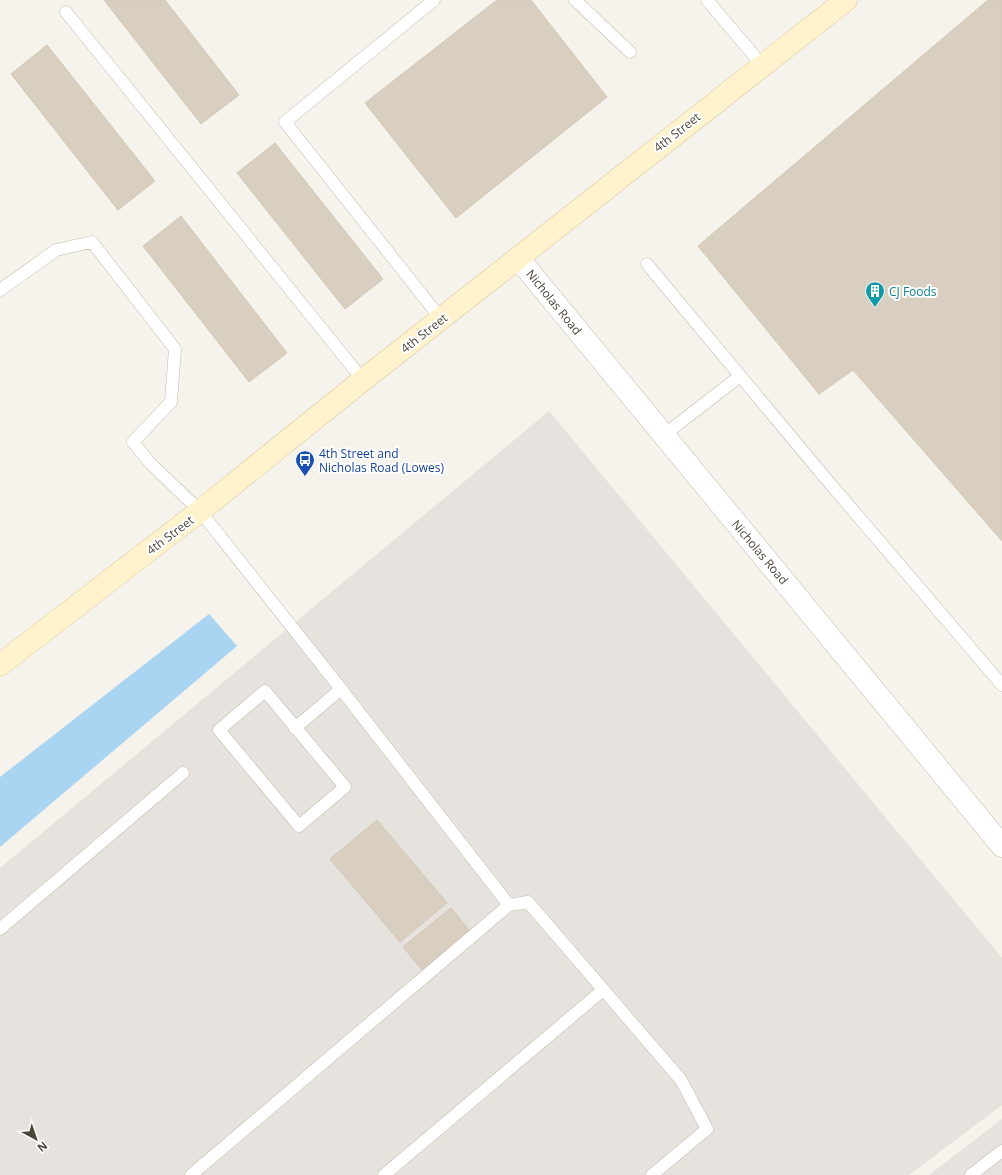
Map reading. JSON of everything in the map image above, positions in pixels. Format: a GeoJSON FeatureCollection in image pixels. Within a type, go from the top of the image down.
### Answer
{"type":"FeatureCollection","features":[{"type":"Feature","properties":{"kind":"street","name":"4th Street"},"geometry":{"type":"LineString","coordinates":[[0,665],[200,511],[363,380],[442,320],[518,258],[846,0]]}},
{"type":"Feature","properties":{"kind":"street","name":"Nicholas Road"},"geometry":{"type":"LineString","coordinates":[[518,258],[1002,846]]}},
{"type":"Feature","properties":{"kind":"lane"},"geometry":{"type":"LineString","coordinates":[[434,0],[285,122],[442,320]]}},
{"type":"Feature","properties":{"kind":"lane"},"geometry":{"type":"LineString","coordinates":[[576,0],[630,52]]}},
{"type":"Feature","properties":{"kind":"lane"},"geometry":{"type":"LineString","coordinates":[[707,0],[762,65]]}},
{"type":"Feature","properties":{"kind":"lane"},"geometry":{"type":"LineString","coordinates":[[66,12],[363,380]]}},
{"type":"Feature","properties":{"kind":"lane"},"geometry":{"type":"LineString","coordinates":[[0,290],[56,250],[92,242],[176,349],[171,402],[133,442],[150,463],[200,511],[509,905]]}},
{"type":"Feature","properties":{"kind":"lane"},"geometry":{"type":"LineString","coordinates":[[647,264],[1002,685]]}},
{"type":"Feature","properties":{"kind":"lane"},"geometry":{"type":"LineString","coordinates":[[664,436],[740,376]]}},
{"type":"Feature","properties":{"kind":"lane"},"geometry":{"type":"LineString","coordinates":[[295,728],[341,689]]}},
{"type":"Feature","properties":{"kind":"lane"},"geometry":{"type":"LineString","coordinates":[[265,691],[295,728],[345,787],[299,826],[219,730],[265,691]]}},
{"type":"Feature","properties":{"kind":"lane"},"geometry":{"type":"LineString","coordinates":[[0,930],[183,773]]}},
{"type":"Feature","properties":{"kind":"lane"},"geometry":{"type":"LineString","coordinates":[[191,1175],[509,905],[528,902],[681,1080],[707,1129],[652,1175]]}},
{"type":"Feature","properties":{"kind":"lane"},"geometry":{"type":"LineString","coordinates":[[384,1175],[603,990]]}},
{"type":"Feature","properties":{"kind":"lane"},"geometry":{"type":"LineString","coordinates":[[971,1175],[1002,1151]]}},
{"type":"Feature","properties":{"kind":"shaded area"},"geometry":{"type":"Polygon","coordinates":[[[549,411],[1002,958],[1002,1105],[909,1175],[0,1175],[0,868],[549,411]]]}},
{"type":"Feature","properties":{"kind":"shaded area"},"geometry":{"type":"Polygon","coordinates":[[[1002,1119],[1002,1175],[929,1175],[1002,1119]]]}},
{"type":"Feature","properties":{"kind":"water"},"geometry":{"type":"Polygon","coordinates":[[[209,614],[237,646],[0,847],[0,777],[209,614]]]}},
{"type":"Feature","properties":{"kind":"building"},"geometry":{"type":"Polygon","coordinates":[[[104,0],[165,0],[239,95],[201,124],[104,0]]]}},
{"type":"Feature","properties":{"kind":"building"},"geometry":{"type":"Polygon","coordinates":[[[497,0],[531,0],[607,97],[456,218],[365,103],[497,0]]]}},
{"type":"Feature","properties":{"kind":"building","name":"CJ Foods"},"geometry":{"type":"Polygon","coordinates":[[[988,0],[1002,0],[1002,541],[853,370],[819,394],[698,246],[988,0]]]}},
{"type":"Feature","properties":{"kind":"building"},"geometry":{"type":"Polygon","coordinates":[[[47,45],[155,181],[118,210],[11,74],[47,45]]]}},
{"type":"Feature","properties":{"kind":"building"},"geometry":{"type":"Polygon","coordinates":[[[275,143],[383,279],[345,309],[237,173],[275,143]]]}},
{"type":"Feature","properties":{"kind":"building"},"geometry":{"type":"Polygon","coordinates":[[[181,216],[287,353],[249,382],[143,246],[181,216]]]}},
{"type":"Feature","properties":{"kind":"building"},"geometry":{"type":"Polygon","coordinates":[[[377,820],[447,903],[400,942],[330,859],[377,820]]]}},
{"type":"Feature","properties":{"kind":"building"},"geometry":{"type":"Polygon","coordinates":[[[451,908],[470,931],[422,970],[403,947],[451,908]]]}},
{"type":"Feature","properties":{"kind":"place","name":"CJ Foods"},"geometry":{"type":"Point","coordinates":[875,308]}},
{"type":"Feature","properties":{"kind":"place","name":"4th Street and Nicholas Road (Lowes)"},"geometry":{"type":"Point","coordinates":[305,477]}}]}
